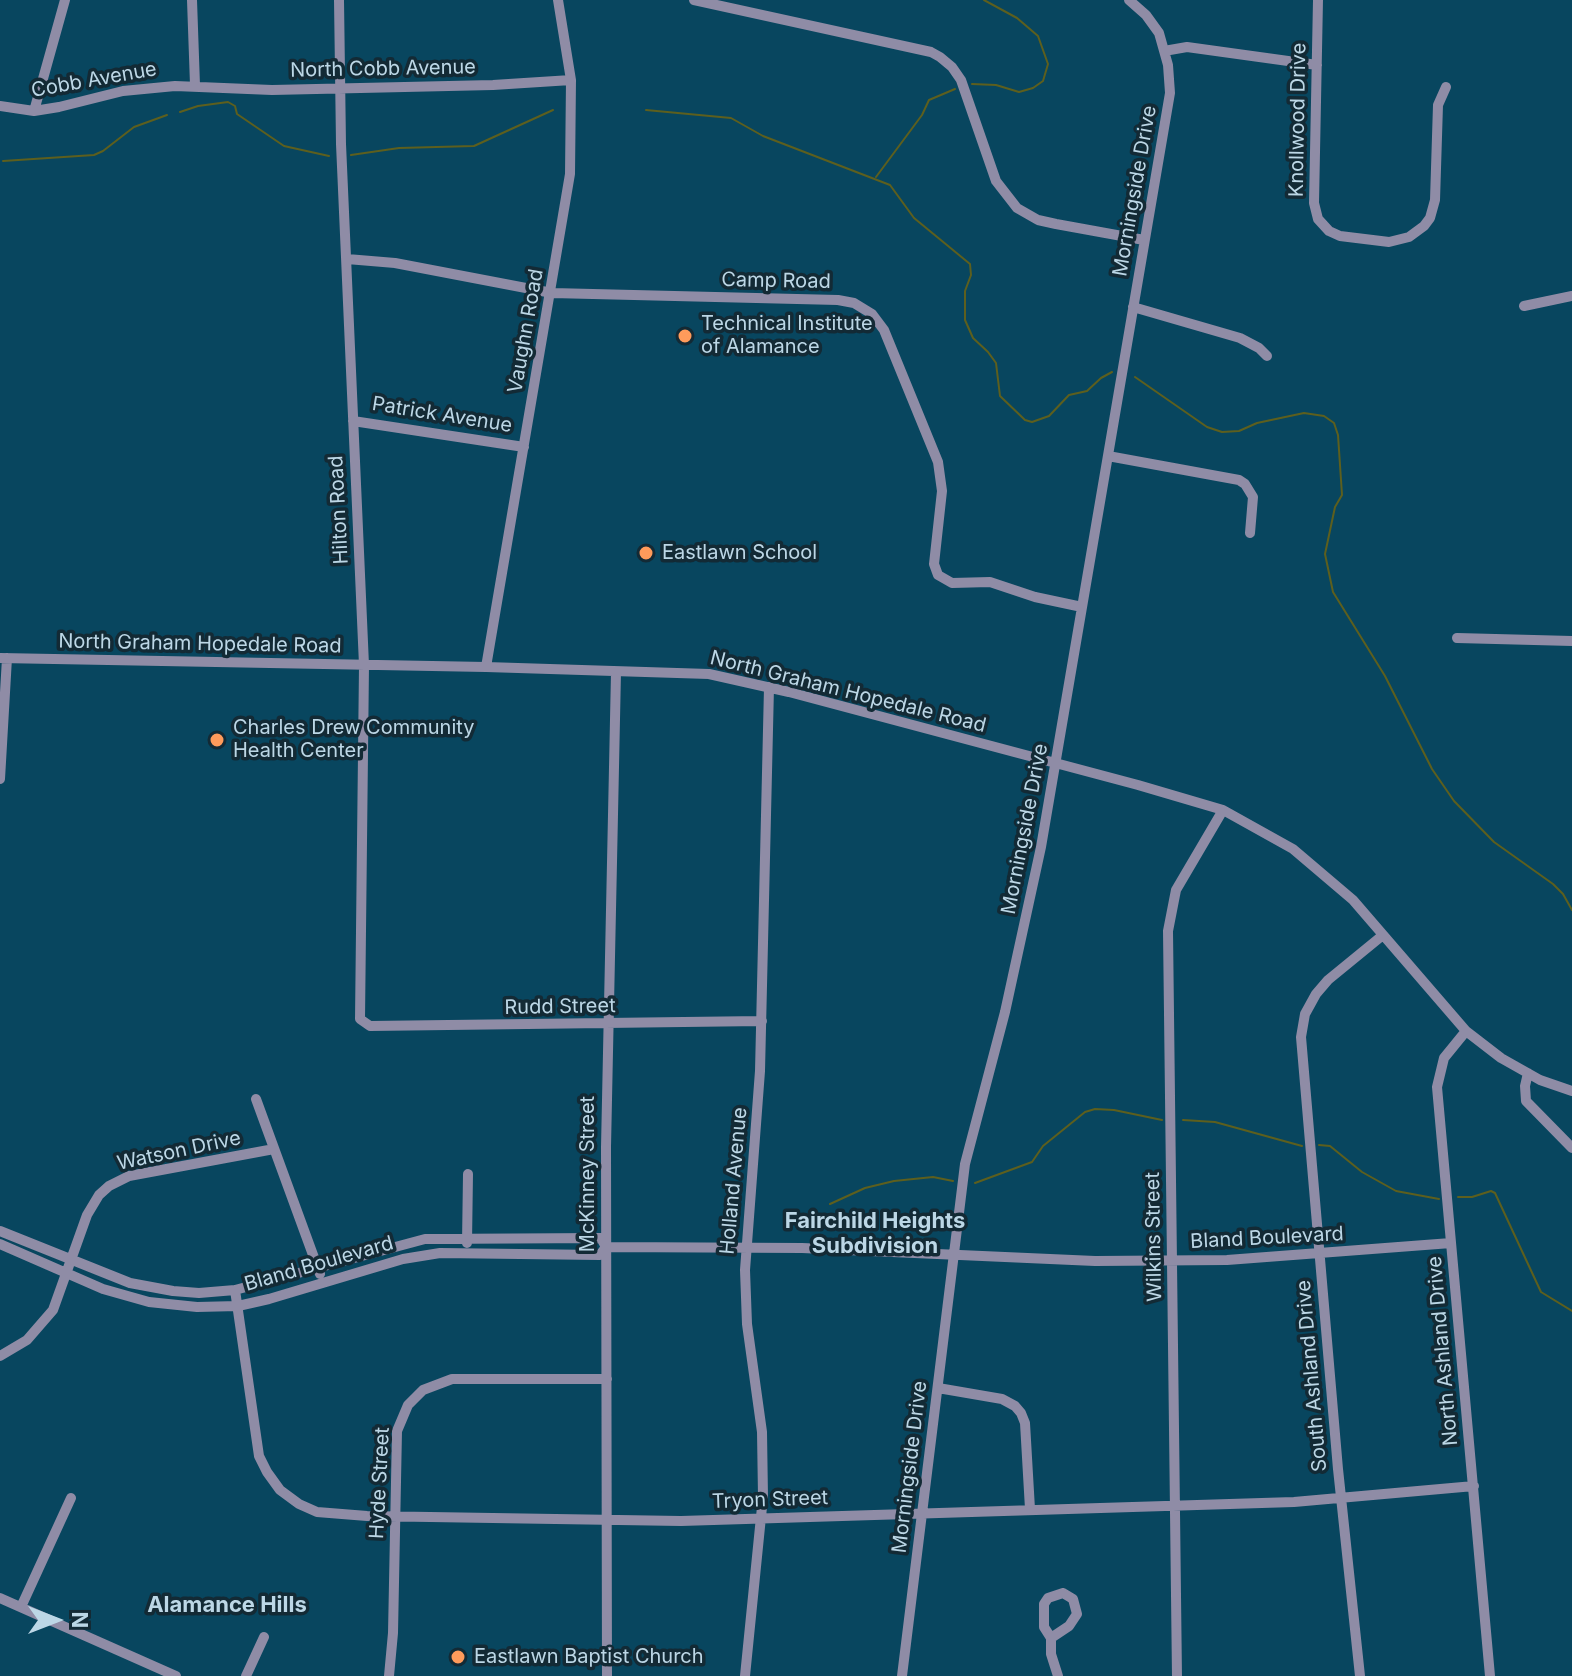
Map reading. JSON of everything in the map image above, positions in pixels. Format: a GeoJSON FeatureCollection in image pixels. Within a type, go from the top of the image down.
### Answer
{"type":"FeatureCollection","features":[{"type":"Feature","properties":{"kind":"street"},"geometry":{"type":"LineString","coordinates":[[34,111],[65,0]]}},
{"type":"Feature","properties":{"kind":"street"},"geometry":{"type":"LineString","coordinates":[[192,0],[195,85]]}},
{"type":"Feature","properties":{"kind":"street","name":"Hilton Road"},"geometry":{"type":"LineString","coordinates":[[339,0],[364,665],[360,1019]]}},
{"type":"Feature","properties":{"kind":"street","name":"Vaughn Road"},"geometry":{"type":"LineString","coordinates":[[486,667],[570,174],[571,80],[558,0]]}},
{"type":"Feature","properties":{"kind":"street"},"geometry":{"type":"LineString","coordinates":[[694,0],[737,4],[931,52],[952,67],[961,80],[996,181],[1017,208],[1038,220],[1144,240]]}},
{"type":"Feature","properties":{"kind":"street","name":"Morningside Drive"},"geometry":{"type":"LineString","coordinates":[[902,1676],[953,1255],[972,1132],[1026,923],[1170,93],[1164,51],[1153,24],[1129,0]]}},
{"type":"Feature","properties":{"kind":"street","name":"Knollwood Drive"},"geometry":{"type":"LineString","coordinates":[[1318,0],[1315,211],[1323,226],[1340,236],[1389,242],[1409,237],[1424,226],[1435,200],[1438,105],[1446,87]]}},
{"type":"Feature","properties":{"kind":"street"},"geometry":{"type":"LineString","coordinates":[[1164,51],[1187,47],[1317,65]]}},
{"type":"Feature","properties":{"kind":"street","name":"North Cobb Avenue"},"geometry":{"type":"LineString","coordinates":[[195,85],[272,90],[533,84],[571,80]]}},
{"type":"Feature","properties":{"kind":"street","name":"Cobb Avenue"},"geometry":{"type":"LineString","coordinates":[[0,106],[34,111],[123,91],[195,85]]}},
{"type":"Feature","properties":{"kind":"street","name":"Camp Road"},"geometry":{"type":"LineString","coordinates":[[347,259],[395,263],[552,293],[838,300],[863,308],[884,330],[938,462],[942,491],[934,564],[938,575],[952,583],[990,582],[1035,597],[1082,607]]}},
{"type":"Feature","properties":{"kind":"street"},"geometry":{"type":"LineString","coordinates":[[1524,306],[1572,296]]}},
{"type":"Feature","properties":{"kind":"street"},"geometry":{"type":"LineString","coordinates":[[1133,307],[1240,338],[1267,356]]}},
{"type":"Feature","properties":{"kind":"street","name":"Patrick Avenue"},"geometry":{"type":"LineString","coordinates":[[353,421],[524,447]]}},
{"type":"Feature","properties":{"kind":"street"},"geometry":{"type":"LineString","coordinates":[[1108,456],[1239,480],[1253,497],[1250,533]]}},
{"type":"Feature","properties":{"kind":"street"},"geometry":{"type":"LineString","coordinates":[[1457,638],[1572,641]]}},
{"type":"Feature","properties":{"kind":"street"},"geometry":{"type":"LineString","coordinates":[[0,779],[4,658]]}},
{"type":"Feature","properties":{"kind":"street","name":"North Graham Hopedale Road"},"geometry":{"type":"LineString","coordinates":[[4,658],[691,672],[769,687],[1056,763],[1223,810],[1270,834],[1313,864],[1353,900],[1466,1031],[1501,1058],[1572,1091]]}},
{"type":"Feature","properties":{"kind":"street","name":"McKinney Street"},"geometry":{"type":"LineString","coordinates":[[607,1676],[607,1024],[616,672]]}},
{"type":"Feature","properties":{"kind":"street","name":"Holland Avenue"},"geometry":{"type":"LineString","coordinates":[[745,1676],[764,1459],[747,1324],[745,1270],[757,1130],[762,1021],[769,687]]}},
{"type":"Feature","properties":{"kind":"street","name":"Wilkins Street"},"geometry":{"type":"LineString","coordinates":[[1177,1676],[1169,917],[1176,890],[1223,810]]}},
{"type":"Feature","properties":{"kind":"street","name":"South Ashland Drive"},"geometry":{"type":"LineString","coordinates":[[1360,1676],[1319,1254],[1302,1025],[1309,1003],[1328,980],[1383,935]]}},
{"type":"Feature","properties":{"kind":"street","name":"Rudd Street"},"geometry":{"type":"LineString","coordinates":[[360,1019],[370,1026],[762,1021]]}},
{"type":"Feature","properties":{"kind":"street","name":"North Ashland Drive"},"geometry":{"type":"LineString","coordinates":[[1466,1031],[1444,1058],[1437,1077],[1490,1676]]}},
{"type":"Feature","properties":{"kind":"street"},"geometry":{"type":"LineString","coordinates":[[1528,1073],[1524,1094],[1526,1101],[1572,1148]]}},
{"type":"Feature","properties":{"kind":"street"},"geometry":{"type":"LineString","coordinates":[[256,1099],[323,1283]]}},
{"type":"Feature","properties":{"kind":"street","name":"Watson Drive"},"geometry":{"type":"LineString","coordinates":[[0,1356],[37,1330],[53,1310],[91,1206],[117,1181],[129,1176],[274,1149]]}},
{"type":"Feature","properties":{"kind":"street"},"geometry":{"type":"LineString","coordinates":[[468,1174],[468,1253]]}},
{"type":"Feature","properties":{"kind":"street","name":"Bland Boulevard"},"geometry":{"type":"LineString","coordinates":[[0,1231],[114,1277],[155,1289],[199,1293],[235,1290],[412,1241],[446,1237],[601,1238],[606,1247]]}},
{"type":"Feature","properties":{"kind":"street","name":"Bland Boulevard"},"geometry":{"type":"LineString","coordinates":[[606,1247],[802,1248],[1095,1261],[1253,1259],[1451,1243]]}},
{"type":"Feature","properties":{"kind":"street","name":"Bland Boulevard"},"geometry":{"type":"LineString","coordinates":[[0,1244],[103,1289],[149,1302],[197,1307],[238,1306],[403,1259],[440,1253],[600,1255],[606,1247]]}},
{"type":"Feature","properties":{"kind":"street","name":"Tryon Street"},"geometry":{"type":"LineString","coordinates":[[235,1290],[259,1456],[267,1472],[289,1497],[317,1512],[607,1520],[759,1519],[1341,1499],[1474,1486]]}},
{"type":"Feature","properties":{"kind":"street","name":"Hyde Street"},"geometry":{"type":"LineString","coordinates":[[389,1676],[397,1431],[408,1405],[423,1390],[452,1379],[607,1379]]}},
{"type":"Feature","properties":{"kind":"street"},"geometry":{"type":"LineString","coordinates":[[938,1388],[1002,1399],[1021,1413],[1025,1423],[1030,1509]]}},
{"type":"Feature","properties":{"kind":"street"},"geometry":{"type":"LineString","coordinates":[[21,1607],[71,1498]]}},
{"type":"Feature","properties":{"kind":"street"},"geometry":{"type":"LineString","coordinates":[[0,1598],[176,1676]]}},
{"type":"Feature","properties":{"kind":"street"},"geometry":{"type":"LineString","coordinates":[[246,1676],[264,1637]]}},
{"type":"Feature","properties":{"kind":"street"},"geometry":{"type":"LineString","coordinates":[[1051,1638],[1051,1654],[1058,1676]]}},
{"type":"Feature","properties":{"kind":"waterway"},"geometry":{"type":"LineString","coordinates":[[972,84],[996,85],[1019,92],[1043,81],[1048,64],[1038,36],[1017,18],[984,0]]}},
{"type":"Feature","properties":{"kind":"waterway"},"geometry":{"type":"LineString","coordinates":[[876,177],[922,115],[929,100],[955,89]]}},
{"type":"Feature","properties":{"kind":"waterway"},"geometry":{"type":"LineString","coordinates":[[180,112],[228,102],[235,106],[237,114],[284,146],[329,156]]}},
{"type":"Feature","properties":{"kind":"waterway"},"geometry":{"type":"LineString","coordinates":[[351,155],[399,148],[474,146],[553,110]]}},
{"type":"Feature","properties":{"kind":"waterway"},"geometry":{"type":"LineString","coordinates":[[646,110],[731,118],[763,136],[890,185],[914,218],[970,264],[971,275],[965,291],[965,320],[973,338],[996,363],[1000,396],[1025,420],[1032,422],[1049,416],[1069,395],[1087,391],[1112,372]]}},
{"type":"Feature","properties":{"kind":"waterway"},"geometry":{"type":"LineString","coordinates":[[3,161],[94,155],[134,127],[167,115]]}},
{"type":"Feature","properties":{"kind":"waterway"},"geometry":{"type":"LineString","coordinates":[[1135,377],[1207,427],[1222,432],[1239,431],[1257,423],[1304,413],[1324,416],[1334,423],[1338,435],[1342,495],[1335,507],[1325,554],[1333,592],[1385,676],[1432,769],[1454,801],[1494,842],[1553,884],[1572,910]]}},
{"type":"Feature","properties":{"kind":"waterway"},"geometry":{"type":"LineString","coordinates":[[975,1183],[1032,1162],[1043,1146],[1085,1112],[1114,1110],[1162,1120]]}},
{"type":"Feature","properties":{"kind":"waterway"},"geometry":{"type":"LineString","coordinates":[[1183,1120],[1215,1122],[1302,1146]]}},
{"type":"Feature","properties":{"kind":"waterway"},"geometry":{"type":"LineString","coordinates":[[1319,1145],[1330,1146],[1362,1172],[1396,1191],[1439,1199]]}},
{"type":"Feature","properties":{"kind":"waterway"},"geometry":{"type":"LineString","coordinates":[[830,1204],[865,1188],[894,1181],[933,1177],[953,1181]]}},
{"type":"Feature","properties":{"kind":"waterway"},"geometry":{"type":"LineString","coordinates":[[1458,1197],[1472,1197],[1491,1191],[1495,1193],[1541,1292],[1572,1311]]}},
{"type":"Feature","properties":{"kind":"place","name":"Technical Institute of Alamance"},"geometry":{"type":"Point","coordinates":[685,336]}},
{"type":"Feature","properties":{"kind":"place","name":"Eastlawn School"},"geometry":{"type":"Point","coordinates":[646,553]}},
{"type":"Feature","properties":{"kind":"place","name":"Charles Drew Community Health Center"},"geometry":{"type":"Point","coordinates":[217,740]}},
{"type":"Feature","properties":{"kind":"place","name":"Eastlawn Baptist Church"},"geometry":{"type":"Point","coordinates":[458,1657]}},
{"type":"Feature","properties":{"kind":"district","name":"Fairchild Heights Subdivision"},"geometry":{"type":"Point","coordinates":[875,1234]}},
{"type":"Feature","properties":{"kind":"district","name":"Alamance Hills"},"geometry":{"type":"Point","coordinates":[227,1605]}}]}
